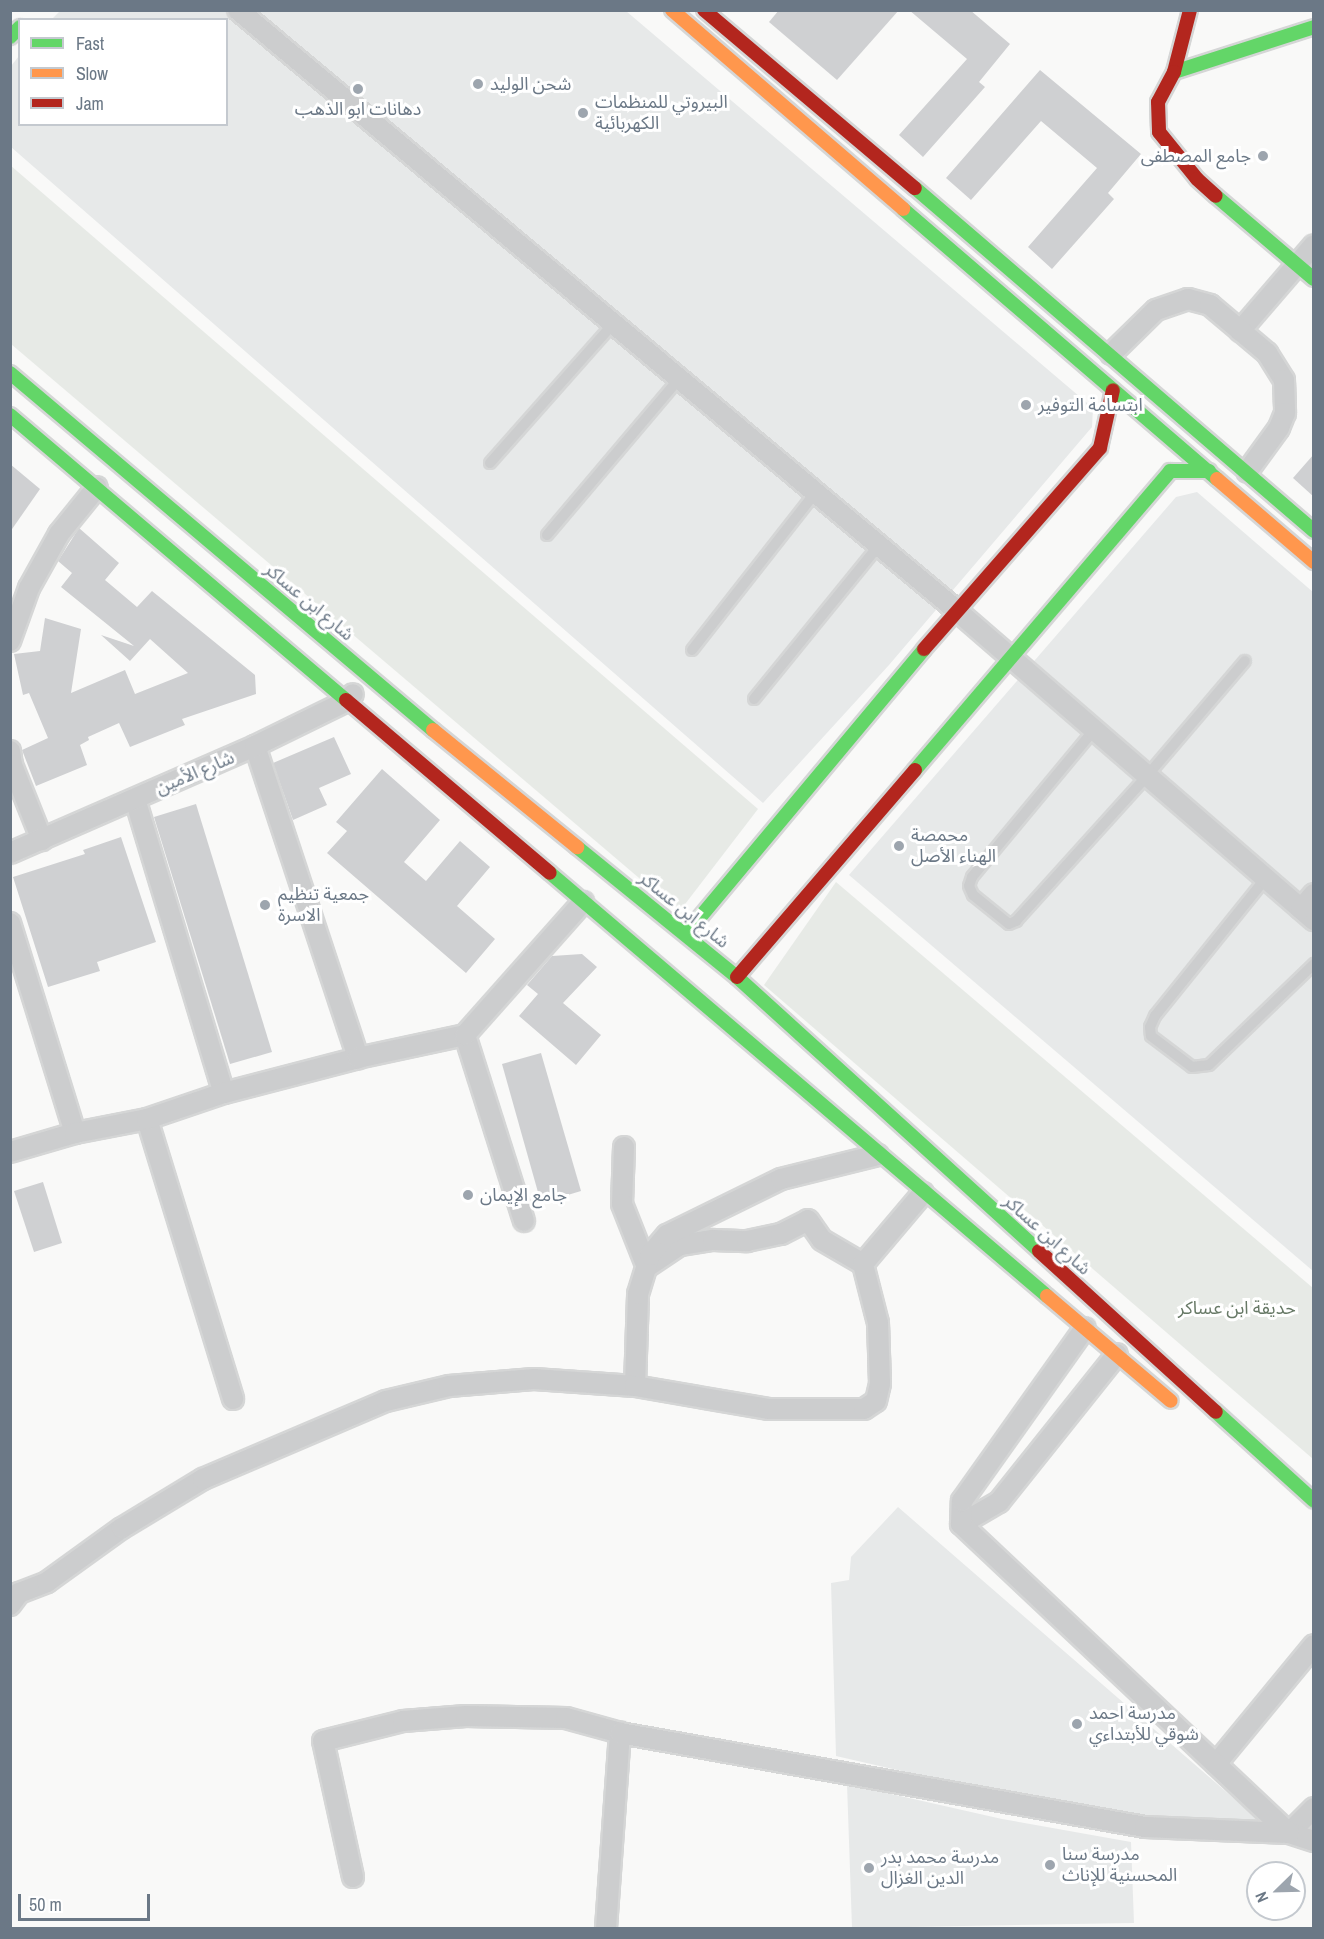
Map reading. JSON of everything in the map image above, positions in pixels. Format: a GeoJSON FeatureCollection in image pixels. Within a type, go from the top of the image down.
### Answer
{"type":"FeatureCollection","features":[{"type":"Feature","properties":{"kind":"main road"},"geometry":{"type":"LineString","coordinates":[[672,10],[1314,562]]}},
{"type":"Feature","properties":{"kind":"main road"},"geometry":{"type":"LineString","coordinates":[[704,10],[1111,354],[1314,531]]}},
{"type":"Feature","properties":{"kind":"main road"},"geometry":{"type":"LineString","coordinates":[[1190,10],[1174,72],[1158,102],[1159,132],[1197,178],[1314,279]]}},
{"type":"Feature","properties":{"kind":"main road"},"geometry":{"type":"LineString","coordinates":[[1174,72],[1314,27]]}},
{"type":"Feature","properties":{"kind":"main road","name":"شارع ابن عساكر"},"geometry":{"type":"LineString","coordinates":[[10,373],[368,676],[737,977],[1314,1501]]}},
{"type":"Feature","properties":{"kind":"main road"},"geometry":{"type":"LineString","coordinates":[[686,934],[956,610],[1100,448],[1113,390]]}},
{"type":"Feature","properties":{"kind":"main road"},"geometry":{"type":"LineString","coordinates":[[10,415],[878,1155],[1179,1408]]}},
{"type":"Feature","properties":{"kind":"main road"},"geometry":{"type":"LineString","coordinates":[[737,977],[1170,471],[1209,471]]}},
{"type":"Feature","properties":{"kind":"street"},"geometry":{"type":"LineString","coordinates":[[238,10],[956,610],[1266,879],[1309,908]]}},
{"type":"Feature","properties":{"kind":"street"},"geometry":{"type":"LineString","coordinates":[[1240,330],[1314,245]]}},
{"type":"Feature","properties":{"kind":"street"},"geometry":{"type":"LineString","coordinates":[[1111,354],[1156,310],[1176,300],[1210,305],[1240,330],[1277,365],[1286,397],[1279,428],[1247,472]]}},
{"type":"Feature","properties":{"kind":"street"},"geometry":{"type":"LineString","coordinates":[[10,641],[29,588],[59,534],[97,488]]}},
{"type":"Feature","properties":{"kind":"street","name":"شارع الأمين"},"geometry":{"type":"LineString","coordinates":[[10,853],[255,746],[345,702],[368,676]]}},
{"type":"Feature","properties":{"kind":"street"},"geometry":{"type":"LineString","coordinates":[[255,746],[358,1058]]}},
{"type":"Feature","properties":{"kind":"street"},"geometry":{"type":"LineString","coordinates":[[10,751],[12,765],[42,840]]}},
{"type":"Feature","properties":{"kind":"street"},"geometry":{"type":"LineString","coordinates":[[135,798],[224,1093]]}},
{"type":"Feature","properties":{"kind":"street"},"geometry":{"type":"LineString","coordinates":[[10,1152],[75,1133],[147,1119],[224,1093],[358,1058],[465,1035],[583,902]]}},
{"type":"Feature","properties":{"kind":"street"},"geometry":{"type":"LineString","coordinates":[[10,922],[75,1133]]}},
{"type":"Feature","properties":{"kind":"street"},"geometry":{"type":"LineString","coordinates":[[465,1035],[524,1221]]}},
{"type":"Feature","properties":{"kind":"street"},"geometry":{"type":"LineString","coordinates":[[147,1119],[233,1399]]}},
{"type":"Feature","properties":{"kind":"street"},"geometry":{"type":"LineString","coordinates":[[624,1147],[622,1204],[647,1267]]}},
{"type":"Feature","properties":{"kind":"street"},"geometry":{"type":"LineString","coordinates":[[635,1386],[638,1294],[650,1255],[668,1235],[781,1179],[878,1155]]}},
{"type":"Feature","properties":{"kind":"street"},"geometry":{"type":"LineString","coordinates":[[863,1264],[924,1193]]}},
{"type":"Feature","properties":{"kind":"street"},"geometry":{"type":"LineString","coordinates":[[10,1605],[19,1593],[47,1582],[122,1528],[203,1479],[386,1401],[449,1386],[534,1379],[635,1386],[768,1409],[864,1409],[876,1401],[880,1383],[878,1323],[863,1264],[822,1240],[808,1220],[781,1234],[747,1241],[713,1240],[680,1245],[647,1267]]}},
{"type":"Feature","properties":{"kind":"street"},"geometry":{"type":"LineString","coordinates":[[1085,1328],[962,1501],[961,1524],[1289,1833]]}},
{"type":"Feature","properties":{"kind":"street"},"geometry":{"type":"LineString","coordinates":[[961,1524],[999,1502],[1117,1354]]}},
{"type":"Feature","properties":{"kind":"street"},"geometry":{"type":"LineString","coordinates":[[1216,1764],[1314,1645]]}},
{"type":"Feature","properties":{"kind":"street"},"geometry":{"type":"LineString","coordinates":[[353,1877],[323,1741],[403,1721],[465,1716],[566,1718],[620,1733],[1145,1827],[1289,1833],[1314,1841]]}},
{"type":"Feature","properties":{"kind":"street"},"geometry":{"type":"LineString","coordinates":[[606,1929],[620,1733]]}},
{"type":"Feature","properties":{"kind":"street"},"geometry":{"type":"LineString","coordinates":[[1289,1833],[1314,1808]]}},
{"type":"Feature","properties":{"kind":"lane"},"geometry":{"type":"LineString","coordinates":[[490,463],[613,324]]}},
{"type":"Feature","properties":{"kind":"lane"},"geometry":{"type":"LineString","coordinates":[[548,535],[679,379]]}},
{"type":"Feature","properties":{"kind":"lane"},"geometry":{"type":"LineString","coordinates":[[692,650],[815,493]]}},
{"type":"Feature","properties":{"kind":"lane"},"geometry":{"type":"LineString","coordinates":[[754,699],[879,545]]}},
{"type":"Feature","properties":{"kind":"lane"},"geometry":{"type":"LineString","coordinates":[[1094,730],[972,877],[969,886],[973,895],[1001,920],[1009,924],[1016,921],[1148,776],[1245,661]]}},
{"type":"Feature","properties":{"kind":"lane"},"geometry":{"type":"LineString","coordinates":[[1266,879],[1155,1016],[1151,1036],[1192,1067],[1209,1065],[1314,964]]}},
{"type":"Feature","properties":{"kind":"shaded area"},"geometry":{"type":"Polygon","coordinates":[[[60,11],[626,11],[1093,408],[1092,427],[889,665],[763,803],[11,147],[11,66],[18,57],[18,126],[228,126],[228,18],[53,18],[60,11]]]}},
{"type":"Feature","properties":{"kind":"shaded area"},"geometry":{"type":"Polygon","coordinates":[[[1197,492],[1313,592],[1313,1271],[849,875],[1176,497],[1197,492]]]}},
{"type":"Feature","properties":{"kind":"shaded area"},"geometry":{"type":"Polygon","coordinates":[[[898,1507],[1261,1822],[1156,1819],[980,1789],[836,1756],[831,1583],[849,1580],[851,1557],[898,1507]]]}},
{"type":"Feature","properties":{"kind":"shaded area"},"geometry":{"type":"Polygon","coordinates":[[[847,1784],[1002,1819],[1131,1842],[1134,1923],[852,1928],[847,1784]]]}},
{"type":"Feature","properties":{"kind":"green space"},"geometry":{"type":"Polygon","coordinates":[[[10,165],[758,809],[679,912],[11,344],[10,165]]]}},
{"type":"Feature","properties":{"kind":"green space","name":"حديقة ابن عساكر"},"geometry":{"type":"Polygon","coordinates":[[[836,882],[1313,1288],[1313,1459],[764,985],[836,882]]]}},
{"type":"Feature","properties":{"kind":"building"},"geometry":{"type":"Polygon","coordinates":[[[779,10],[899,10],[837,80],[769,22],[779,10]]]}},
{"type":"Feature","properties":{"kind":"building"},"geometry":{"type":"Polygon","coordinates":[[[909,10],[970,10],[1010,44],[979,82],[985,87],[923,157],[899,135],[967,59],[909,10]]]}},
{"type":"Feature","properties":{"kind":"building"},"geometry":{"type":"Polygon","coordinates":[[[1040,70],[1141,154],[1108,193],[1114,199],[1052,269],[1028,247],[1097,168],[1041,121],[971,200],[946,178],[1040,70]]]}},
{"type":"Feature","properties":{"kind":"building"},"geometry":{"type":"Polygon","coordinates":[[[1314,454],[1314,497],[1293,478],[1314,454]]]}},
{"type":"Feature","properties":{"kind":"building"},"geometry":{"type":"Polygon","coordinates":[[[10,464],[40,489],[10,532],[10,464]]]}},
{"type":"Feature","properties":{"kind":"building"},"geometry":{"type":"Polygon","coordinates":[[[79,528],[119,563],[105,580],[137,607],[152,591],[255,675],[256,694],[182,719],[185,725],[130,747],[119,723],[88,737],[89,740],[80,745],[87,765],[36,786],[22,750],[48,738],[29,693],[23,695],[14,654],[40,651],[45,618],[81,629],[71,693],[125,670],[135,694],[188,673],[150,639],[130,661],[101,635],[134,646],[61,587],[72,573],[58,561],[79,528]]]}},
{"type":"Feature","properties":{"kind":"building"},"geometry":{"type":"Polygon","coordinates":[[[334,737],[351,774],[319,788],[327,805],[293,820],[273,763],[334,737]]]}},
{"type":"Feature","properties":{"kind":"building"},"geometry":{"type":"Polygon","coordinates":[[[382,769],[440,820],[404,862],[426,881],[460,841],[490,867],[457,906],[495,939],[466,973],[327,853],[347,831],[336,822],[382,769]]]}},
{"type":"Feature","properties":{"kind":"building"},"geometry":{"type":"Polygon","coordinates":[[[196,804],[272,1052],[230,1064],[154,817],[196,804]]]}},
{"type":"Feature","properties":{"kind":"building"},"geometry":{"type":"Polygon","coordinates":[[[121,837],[156,942],[97,962],[100,971],[48,987],[13,877],[85,854],[83,850],[121,837]]]}},
{"type":"Feature","properties":{"kind":"building"},"geometry":{"type":"Polygon","coordinates":[[[582,954],[597,967],[563,1003],[601,1035],[576,1065],[519,1016],[538,994],[527,985],[552,956],[582,954]]]}},
{"type":"Feature","properties":{"kind":"building"},"geometry":{"type":"Polygon","coordinates":[[[541,1053],[581,1191],[541,1203],[502,1064],[541,1053]]]}},
{"type":"Feature","properties":{"kind":"building"},"geometry":{"type":"Polygon","coordinates":[[[43,1182],[62,1243],[34,1252],[14,1191],[43,1182]]]}},
{"type":"Feature","properties":{"kind":"traffic: fast"},"geometry":{"type":"LineString","coordinates":[[1174,72],[1314,27]]}},
{"type":"Feature","properties":{"kind":"traffic: fast"},"geometry":{"type":"LineString","coordinates":[[10,37],[18,29]]}},
{"type":"Feature","properties":{"kind":"traffic: fast"},"geometry":{"type":"LineString","coordinates":[[915,188],[1314,531]]}},
{"type":"Feature","properties":{"kind":"traffic: fast"},"geometry":{"type":"LineString","coordinates":[[1216,196],[1314,279]]}},
{"type":"Feature","properties":{"kind":"traffic: fast"},"geometry":{"type":"LineString","coordinates":[[903,209],[1217,479]]}},
{"type":"Feature","properties":{"kind":"traffic: fast"},"geometry":{"type":"LineString","coordinates":[[10,373],[433,730]]}},
{"type":"Feature","properties":{"kind":"traffic: fast"},"geometry":{"type":"LineString","coordinates":[[10,415],[346,700]]}},
{"type":"Feature","properties":{"kind":"traffic: fast"},"geometry":{"type":"LineString","coordinates":[[915,770],[1170,471],[1209,471]]}},
{"type":"Feature","properties":{"kind":"traffic: fast"},"geometry":{"type":"LineString","coordinates":[[686,934],[924,649]]}},
{"type":"Feature","properties":{"kind":"traffic: fast"},"geometry":{"type":"LineString","coordinates":[[577,847],[737,977],[1039,1251]]}},
{"type":"Feature","properties":{"kind":"traffic: fast"},"geometry":{"type":"LineString","coordinates":[[550,873],[1047,1296]]}},
{"type":"Feature","properties":{"kind":"traffic: fast"},"geometry":{"type":"LineString","coordinates":[[1216,1412],[1314,1501]]}},
{"type":"Feature","properties":{"kind":"traffic: slow"},"geometry":{"type":"LineString","coordinates":[[672,10],[903,209]]}},
{"type":"Feature","properties":{"kind":"traffic: slow"},"geometry":{"type":"LineString","coordinates":[[1217,479],[1314,562]]}},
{"type":"Feature","properties":{"kind":"traffic: slow"},"geometry":{"type":"LineString","coordinates":[[433,730],[577,847]]}},
{"type":"Feature","properties":{"kind":"traffic: slow"},"geometry":{"type":"LineString","coordinates":[[1047,1296],[1171,1401]]}},
{"type":"Feature","properties":{"kind":"traffic: jam"},"geometry":{"type":"LineString","coordinates":[[704,10],[915,188]]}},
{"type":"Feature","properties":{"kind":"traffic: jam"},"geometry":{"type":"LineString","coordinates":[[1190,10],[1174,72],[1158,102],[1159,132],[1197,179],[1216,196]]}},
{"type":"Feature","properties":{"kind":"traffic: jam"},"geometry":{"type":"LineString","coordinates":[[924,649],[1100,448],[1113,390]]}},
{"type":"Feature","properties":{"kind":"traffic: jam"},"geometry":{"type":"LineString","coordinates":[[346,700],[550,873]]}},
{"type":"Feature","properties":{"kind":"traffic: jam"},"geometry":{"type":"LineString","coordinates":[[737,977],[915,770]]}},
{"type":"Feature","properties":{"kind":"traffic: jam"},"geometry":{"type":"LineString","coordinates":[[1039,1251],[1216,1412]]}},
{"type":"Feature","properties":{"kind":"place","name":"شحن الوليد"},"geometry":{"type":"Point","coordinates":[478,84]}},
{"type":"Feature","properties":{"kind":"place","name":"دهانات ابو الذهب"},"geometry":{"type":"Point","coordinates":[358,89]}},
{"type":"Feature","properties":{"kind":"place","name":"البيروتي للمنظمات الكهربائية"},"geometry":{"type":"Point","coordinates":[583,113]}},
{"type":"Feature","properties":{"kind":"place","name":"جامع المصطفى"},"geometry":{"type":"Point","coordinates":[1263,156]}},
{"type":"Feature","properties":{"kind":"place","name":"ابتسامة التوفير"},"geometry":{"type":"Point","coordinates":[1026,405]}},
{"type":"Feature","properties":{"kind":"place","name":"محمصة الهناء الأصل"},"geometry":{"type":"Point","coordinates":[899,846]}},
{"type":"Feature","properties":{"kind":"place","name":"جمعية تنظيم الاسرة"},"geometry":{"type":"Point","coordinates":[265,905]}},
{"type":"Feature","properties":{"kind":"place","name":"جامع الإيمان"},"geometry":{"type":"Point","coordinates":[468,1195]}},
{"type":"Feature","properties":{"kind":"place","name":"مدرسة احمد شوقي للأبتداءي"},"geometry":{"type":"Point","coordinates":[1077,1724]}},
{"type":"Feature","properties":{"kind":"place","name":"مدرسة سنا المحسنية للإناث"},"geometry":{"type":"Point","coordinates":[1050,1865]}},
{"type":"Feature","properties":{"kind":"place","name":"مدرسة محمد بدر الدين الغزال"},"geometry":{"type":"Point","coordinates":[869,1868]}}]}
